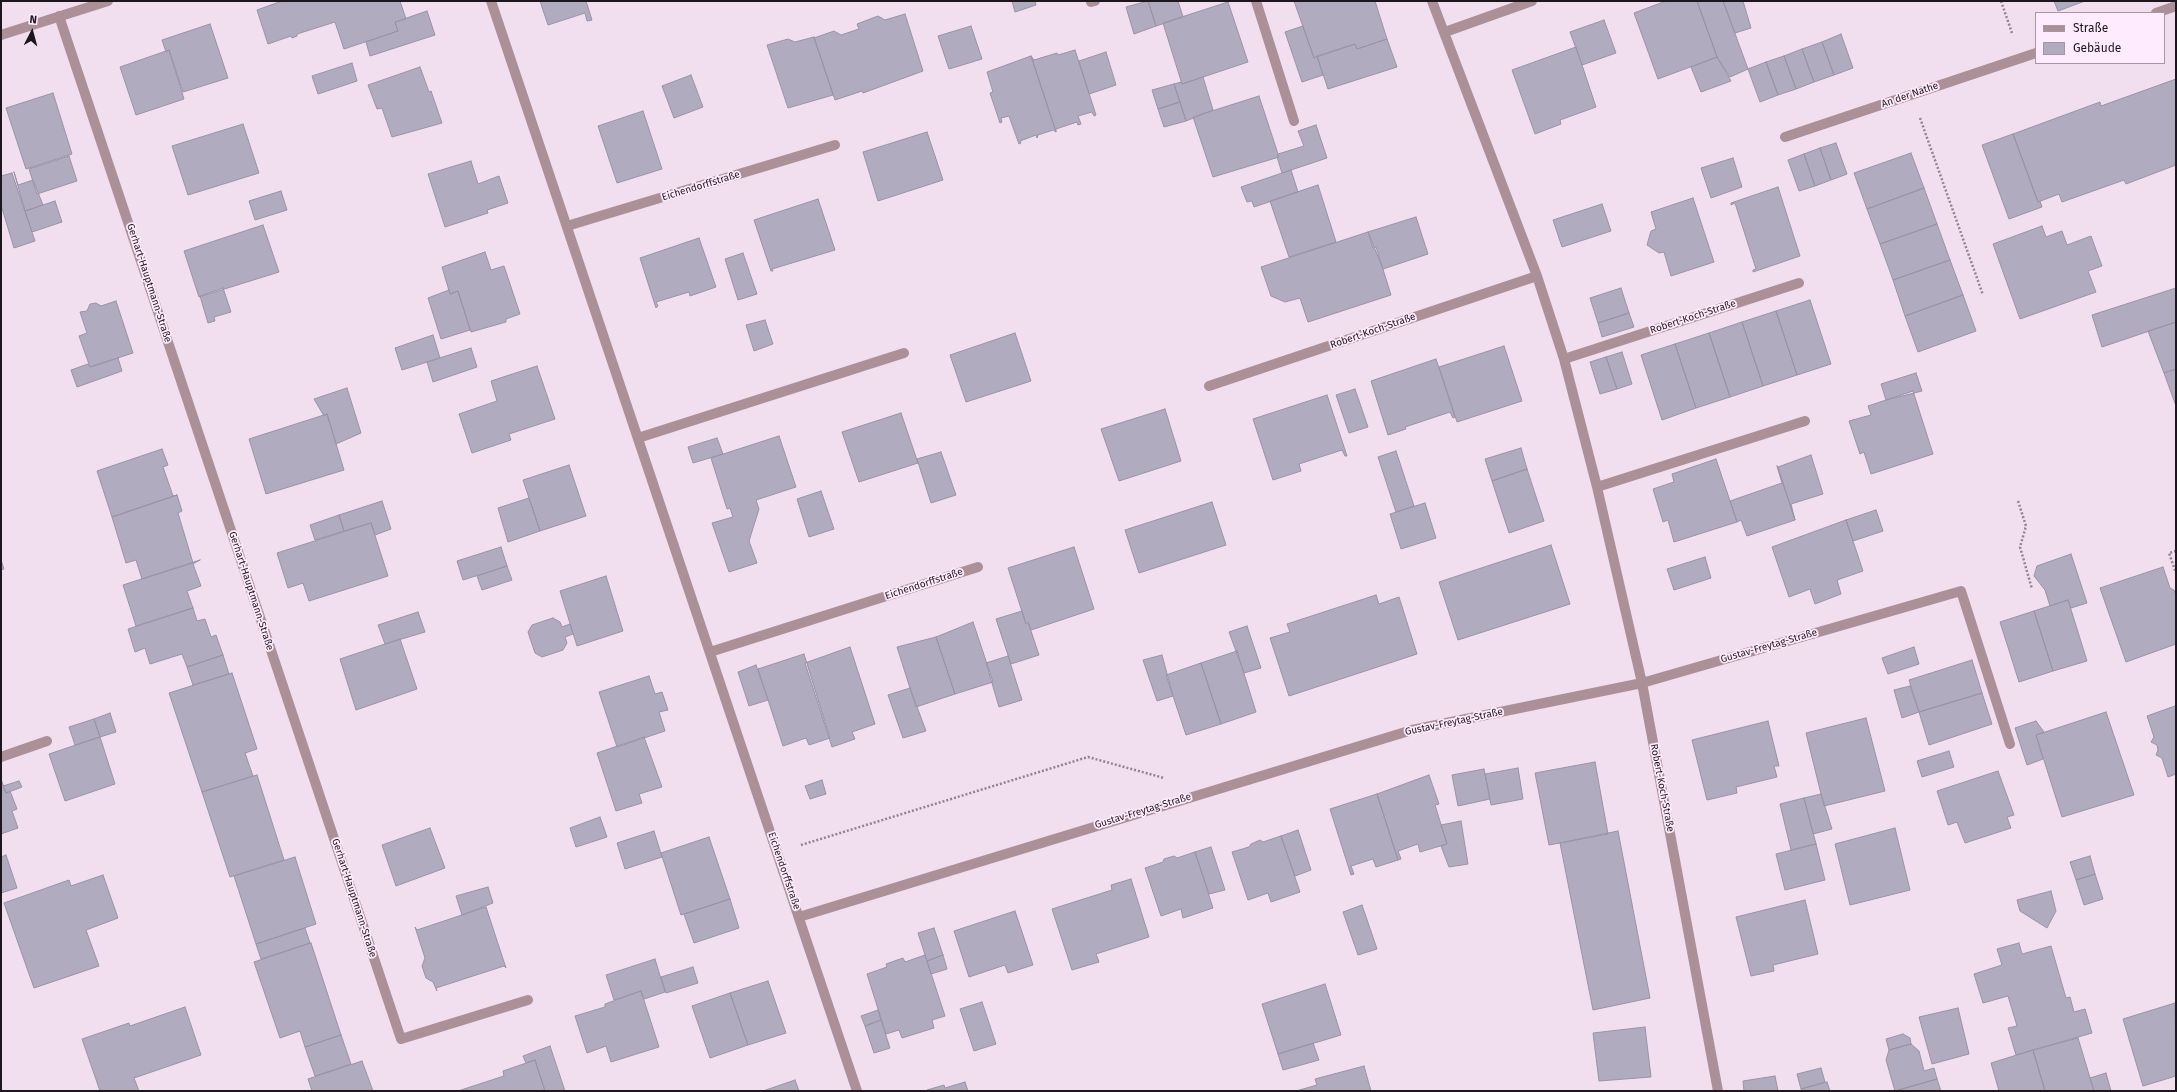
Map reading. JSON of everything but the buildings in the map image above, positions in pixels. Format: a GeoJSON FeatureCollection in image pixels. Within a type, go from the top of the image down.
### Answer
{"type":"FeatureCollection","features":[{"type":"Feature","properties":{"kind":"street"},"geometry":{"type":"LineString","coordinates":[[1,35],[108,1]]}},
{"type":"Feature","properties":{"kind":"street","name":"Eichendorffstraße"},"geometry":{"type":"LineString","coordinates":[[491,1],[857,1091]]}},
{"type":"Feature","properties":{"kind":"street"},"geometry":{"type":"LineString","coordinates":[[1256,1],[1294,121]]}},
{"type":"Feature","properties":{"kind":"street","name":"Robert-Koch-Straße"},"geometry":{"type":"LineString","coordinates":[[1432,1],[1537,276],[1564,359],[1597,487],[1642,683],[1718,1091]]}},
{"type":"Feature","properties":{"kind":"street"},"geometry":{"type":"LineString","coordinates":[[1445,32],[1532,1]]}},
{"type":"Feature","properties":{"kind":"street"},"geometry":{"type":"LineString","coordinates":[[2159,12],[2176,6]]}},
{"type":"Feature","properties":{"kind":"street","name":"Gerhart-Hauptmann-Straße"},"geometry":{"type":"LineString","coordinates":[[58,16],[400,1039],[528,1000]]}},
{"type":"Feature","properties":{"kind":"street","name":"An der Nathe"},"geometry":{"type":"LineString","coordinates":[[1785,138],[2035,53]]}},
{"type":"Feature","properties":{"kind":"street","name":"Eichendorffstraße"},"geometry":{"type":"LineString","coordinates":[[567,226],[836,145]]}},
{"type":"Feature","properties":{"kind":"street","name":"Robert-Koch-Straße"},"geometry":{"type":"LineString","coordinates":[[1209,386],[1537,276]]}},
{"type":"Feature","properties":{"kind":"street","name":"Robert-Koch-Straße"},"geometry":{"type":"LineString","coordinates":[[1564,359],[1799,283]]}},
{"type":"Feature","properties":{"kind":"street"},"geometry":{"type":"LineString","coordinates":[[638,438],[904,354]]}},
{"type":"Feature","properties":{"kind":"street"},"geometry":{"type":"LineString","coordinates":[[1597,487],[1805,421]]}},
{"type":"Feature","properties":{"kind":"street","name":"Eichendorffstraße"},"geometry":{"type":"LineString","coordinates":[[710,652],[978,566]]}},
{"type":"Feature","properties":{"kind":"street","name":"Gustav-Freytag-Straße"},"geometry":{"type":"LineString","coordinates":[[799,917],[1412,730],[1642,683],[1961,591],[2010,744]]}},
{"type":"Feature","properties":{"kind":"street"},"geometry":{"type":"LineString","coordinates":[[1,757],[47,741]]}},
{"type":"Feature","properties":{"kind":"path"},"geometry":{"type":"LineString","coordinates":[[2001,1],[2021,58]]}},
{"type":"Feature","properties":{"kind":"path"},"geometry":{"type":"LineString","coordinates":[[1912,95],[1982,295]]}},
{"type":"Feature","properties":{"kind":"path"},"geometry":{"type":"LineString","coordinates":[[2018,501],[2026,526],[2020,547],[2032,589]]}},
{"type":"Feature","properties":{"kind":"path"},"geometry":{"type":"LineString","coordinates":[[2176,551],[2169,553],[2176,573]]}},
{"type":"Feature","properties":{"kind":"path"},"geometry":{"type":"LineString","coordinates":[[777,853],[1088,757],[1165,778]]}}]}
